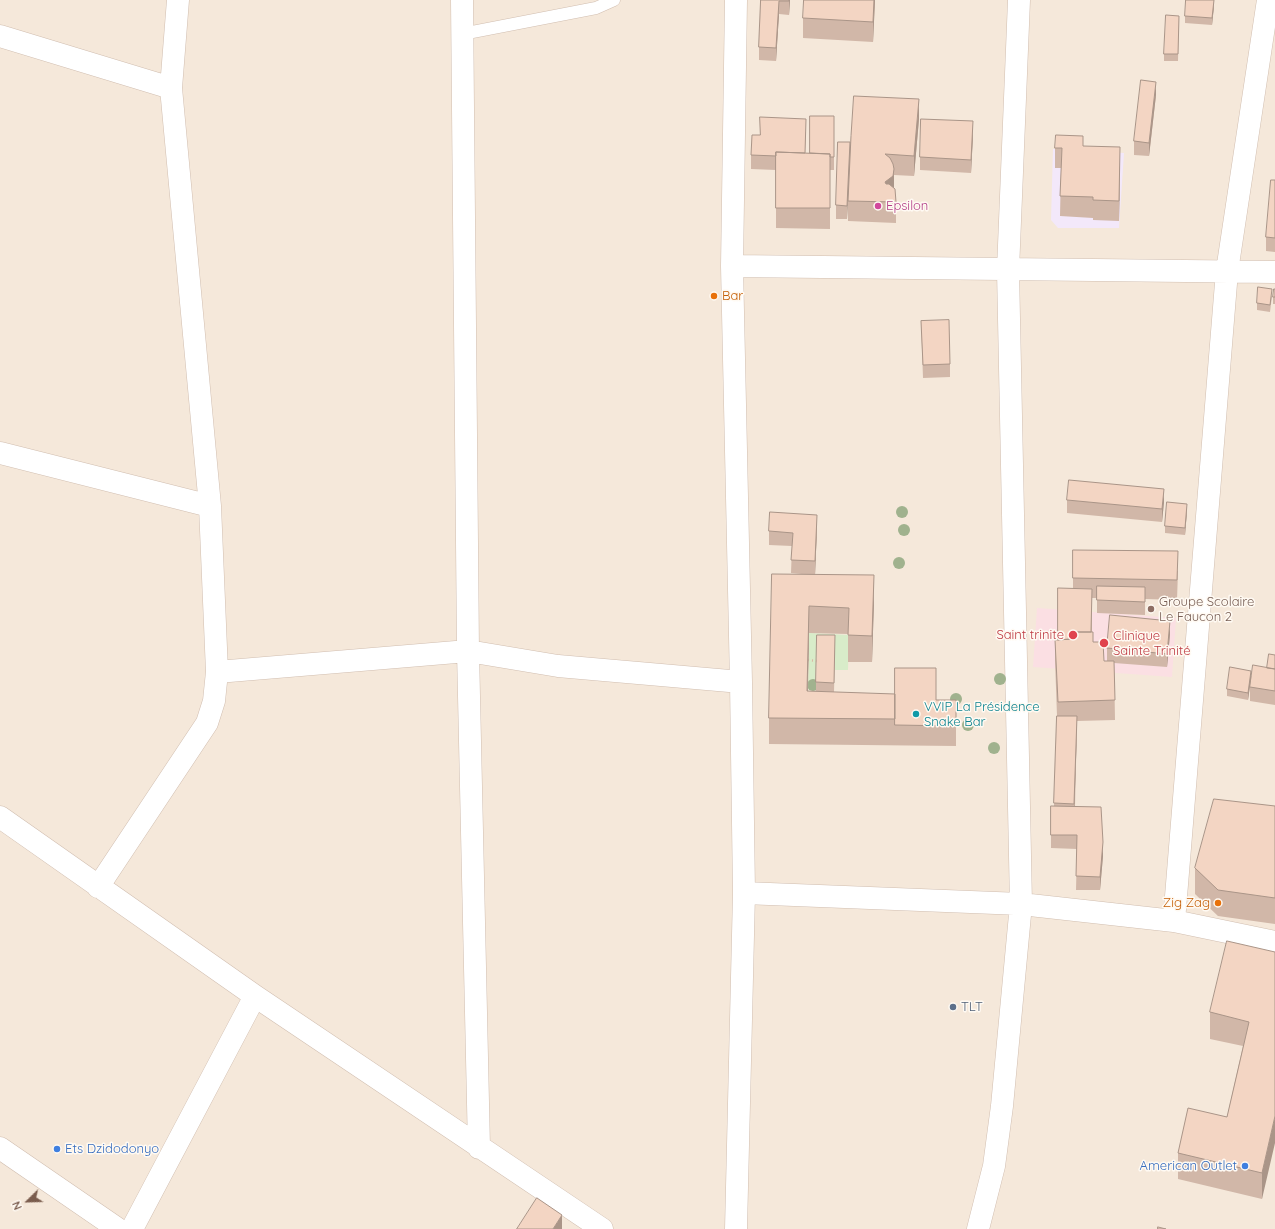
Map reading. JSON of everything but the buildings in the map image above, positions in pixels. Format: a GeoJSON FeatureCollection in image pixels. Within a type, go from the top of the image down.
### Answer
{"type":"FeatureCollection","features":[{"type":"Feature","properties":{"kind":"street"},"geometry":{"type":"LineString","coordinates":[[98,887],[207,723],[214,701],[217,672],[210,506],[171,88],[178,0]]}},
{"type":"Feature","properties":{"kind":"street"},"geometry":{"type":"LineString","coordinates":[[462,0],[468,651],[479,1148]]}},
{"type":"Feature","properties":{"kind":"street"},"geometry":{"type":"LineString","coordinates":[[736,0],[732,266],[744,893],[736,1229]]}},
{"type":"Feature","properties":{"kind":"street"},"geometry":{"type":"LineString","coordinates":[[978,1229],[994,1166],[1002,1106],[1022,904],[1008,270],[1019,0]]}},
{"type":"Feature","properties":{"kind":"street"},"geometry":{"type":"LineString","coordinates":[[1174,921],[1227,271],[1268,0]]}},
{"type":"Feature","properties":{"kind":"street"},"geometry":{"type":"LineString","coordinates":[[0,36],[171,88]]}},
{"type":"Feature","properties":{"kind":"street"},"geometry":{"type":"LineString","coordinates":[[732,266],[1275,272]]}},
{"type":"Feature","properties":{"kind":"street"},"geometry":{"type":"LineString","coordinates":[[0,453],[210,506]]}},
{"type":"Feature","properties":{"kind":"street"},"geometry":{"type":"LineString","coordinates":[[217,672],[468,651],[558,666],[741,682]]}},
{"type":"Feature","properties":{"kind":"street"},"geometry":{"type":"LineString","coordinates":[[0,817],[254,996],[602,1229]]}},
{"type":"Feature","properties":{"kind":"street"},"geometry":{"type":"LineString","coordinates":[[744,893],[1022,904],[1174,921],[1275,942]]}},
{"type":"Feature","properties":{"kind":"street"},"geometry":{"type":"LineString","coordinates":[[132,1229],[254,996]]}},
{"type":"Feature","properties":{"kind":"street"},"geometry":{"type":"LineString","coordinates":[[0,1148],[118,1229]]}},
{"type":"Feature","properties":{"kind":"lane"},"geometry":{"type":"LineString","coordinates":[[462,34],[596,8],[614,0]]}},
{"type":"Feature","properties":{"kind":"path"},"geometry":{"type":"LineString","coordinates":[[808,660],[817,661]]}},
{"type":"Feature","properties":{"kind":"shaded area"},"geometry":{"type":"Polygon","coordinates":[[[0,0],[1275,0],[1275,1229],[0,1229],[0,0]]]}},
{"type":"Feature","properties":{"kind":"shaded area"},"geometry":{"type":"Polygon","coordinates":[[[1053,149],[1124,153],[1119,228],[1058,228],[1051,220],[1053,149]]]}},
{"type":"Feature","properties":{"kind":"shaded area","name":"Clinique Sainte Trinité"},"geometry":{"type":"Polygon","coordinates":[[[1037,608],[1176,618],[1172,677],[1033,667],[1037,608]]]}},
{"type":"Feature","properties":{"kind":"green space"},"geometry":{"type":"Polygon","coordinates":[[[809,633],[849,635],[848,670],[835,670],[835,649],[817,648],[816,689],[808,689],[809,633]]]}},
{"type":"Feature","properties":{"kind":"place","name":"Epsilon"},"geometry":{"type":"Point","coordinates":[878,206]}},
{"type":"Feature","properties":{"kind":"place","name":"Bar"},"geometry":{"type":"Point","coordinates":[714,296]}},
{"type":"Feature","properties":{"kind":"place","name":"Groupe Scolaire Le Faucon 2"},"geometry":{"type":"Point","coordinates":[1151,609]}},
{"type":"Feature","properties":{"kind":"place","name":"Saint trinite"},"geometry":{"type":"Point","coordinates":[1073,635]}},
{"type":"Feature","properties":{"kind":"place","name":"Clinique Sainte Trinité"},"geometry":{"type":"Point","coordinates":[1104,643]}},
{"type":"Feature","properties":{"kind":"place","name":"VVIP La Présidence Snake Bar"},"geometry":{"type":"Point","coordinates":[916,714]}},
{"type":"Feature","properties":{"kind":"place","name":"Zig Zag"},"geometry":{"type":"Point","coordinates":[1218,903]}},
{"type":"Feature","properties":{"kind":"place","name":"TLT"},"geometry":{"type":"Point","coordinates":[953,1007]}},
{"type":"Feature","properties":{"kind":"place","name":"Ets Dzidodonyo"},"geometry":{"type":"Point","coordinates":[57,1149]}},
{"type":"Feature","properties":{"kind":"place","name":"American Outlet"},"geometry":{"type":"Point","coordinates":[1245,1166]}}]}
